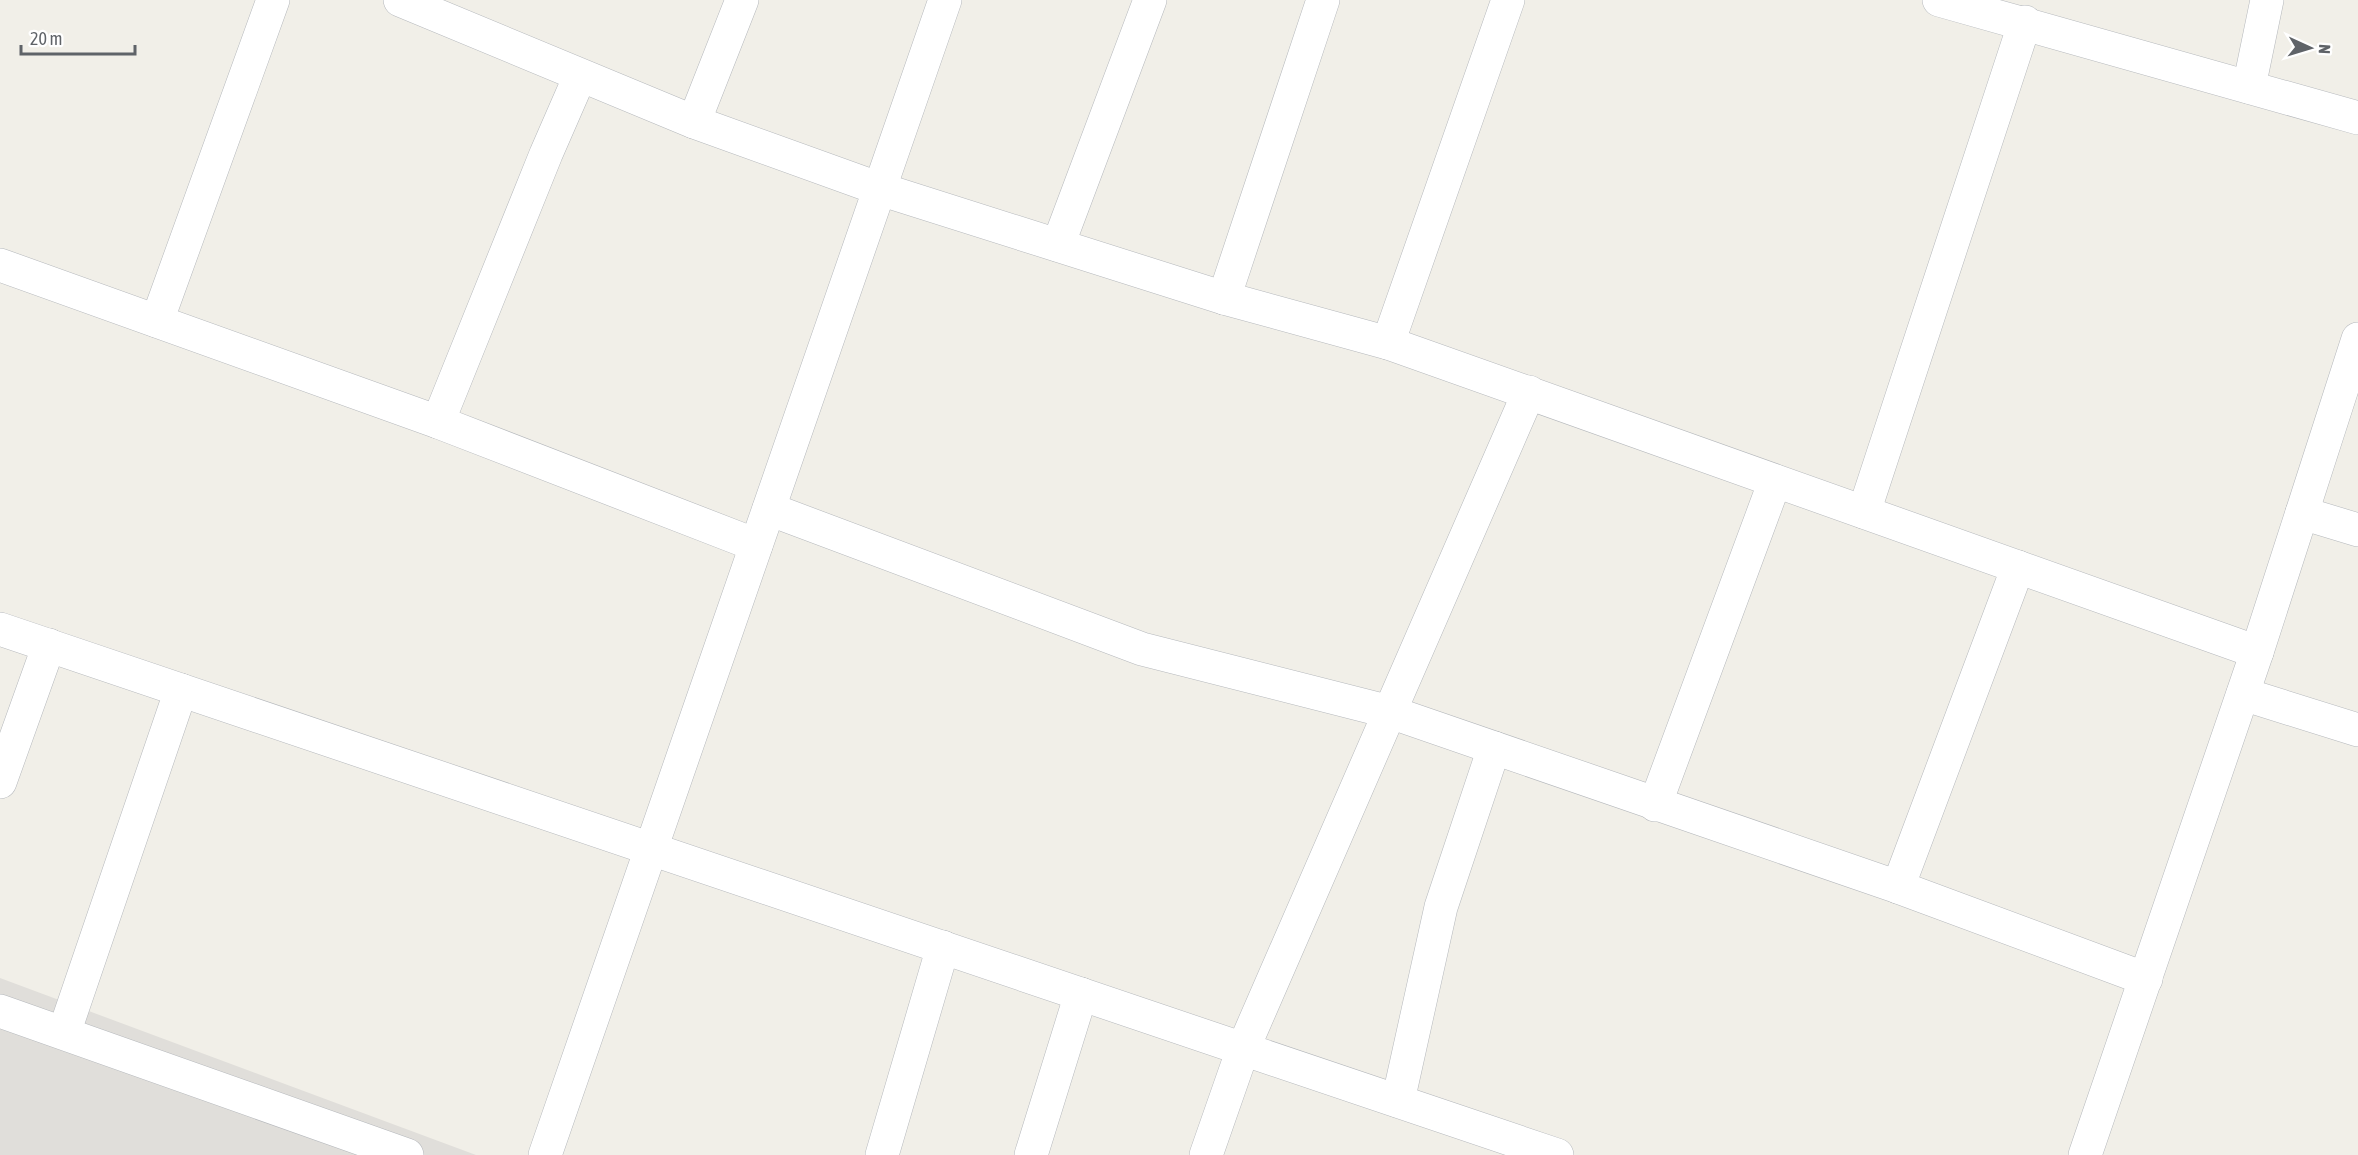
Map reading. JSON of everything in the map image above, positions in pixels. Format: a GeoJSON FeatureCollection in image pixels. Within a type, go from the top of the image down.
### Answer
{"type":"FeatureCollection","features":[{"type":"Feature","properties":{"kind":"street"},"geometry":{"type":"LineString","coordinates":[[157,321],[273,0]]}},
{"type":"Feature","properties":{"kind":"street"},"geometry":{"type":"LineString","coordinates":[[694,122],[742,0]]}},
{"type":"Feature","properties":{"kind":"street"},"geometry":{"type":"LineString","coordinates":[[544,1155],[945,0]]}},
{"type":"Feature","properties":{"kind":"street"},"geometry":{"type":"LineString","coordinates":[[1058,245],[1150,0]]}},
{"type":"Feature","properties":{"kind":"street"},"geometry":{"type":"LineString","coordinates":[[1224,298],[1323,0]]}},
{"type":"Feature","properties":{"kind":"street"},"geometry":{"type":"LineString","coordinates":[[1388,343],[1508,0]]}},
{"type":"Feature","properties":{"kind":"street"},"geometry":{"type":"LineString","coordinates":[[1939,0],[2025,22],[2358,118]]}},
{"type":"Feature","properties":{"kind":"street"},"geometry":{"type":"LineString","coordinates":[[2249,87],[2267,0]]}},
{"type":"Feature","properties":{"kind":"street"},"geometry":{"type":"LineString","coordinates":[[416,3],[580,76],[694,122],[880,189],[1224,298],[1388,343],[2257,652]]}},
{"type":"Feature","properties":{"kind":"street"},"geometry":{"type":"LineString","coordinates":[[1864,512],[2025,22]]}},
{"type":"Feature","properties":{"kind":"street"},"geometry":{"type":"LineString","coordinates":[[438,422],[546,154],[580,76]]}},
{"type":"Feature","properties":{"kind":"street"},"geometry":{"type":"LineString","coordinates":[[0,265],[438,422],[756,545]]}},
{"type":"Feature","properties":{"kind":"street"},"geometry":{"type":"LineString","coordinates":[[2085,1155],[2243,694],[2358,339]]}},
{"type":"Feature","properties":{"kind":"street"},"geometry":{"type":"LineString","coordinates":[[1206,1155],[1243,1049],[1529,393]]}},
{"type":"Feature","properties":{"kind":"street"},"geometry":{"type":"LineString","coordinates":[[1655,805],[1775,481]]}},
{"type":"Feature","properties":{"kind":"street"},"geometry":{"type":"LineString","coordinates":[[769,509],[1142,649],[1390,712],[1898,887],[2146,979]]}},
{"type":"Feature","properties":{"kind":"street"},"geometry":{"type":"LineString","coordinates":[[2302,513],[2358,530]]}},
{"type":"Feature","properties":{"kind":"street"},"geometry":{"type":"LineString","coordinates":[[1898,887],[2018,567]]}},
{"type":"Feature","properties":{"kind":"street"},"geometry":{"type":"LineString","coordinates":[[0,629],[1398,1101],[1513,1148],[1557,1155]]}},
{"type":"Feature","properties":{"kind":"street"},"geometry":{"type":"LineString","coordinates":[[0,782],[49,645]]}},
{"type":"Feature","properties":{"kind":"street"},"geometry":{"type":"LineString","coordinates":[[64,1033],[182,690]]}},
{"type":"Feature","properties":{"kind":"street"},"geometry":{"type":"LineString","coordinates":[[2243,694],[2358,730]]}},
{"type":"Feature","properties":{"kind":"street"},"geometry":{"type":"LineString","coordinates":[[1398,1101],[1441,907],[1494,748]]}},
{"type":"Feature","properties":{"kind":"street"},"geometry":{"type":"LineString","coordinates":[[882,1155],[943,947]]}},
{"type":"Feature","properties":{"kind":"street"},"geometry":{"type":"LineString","coordinates":[[1031,1155],[1081,994]]}},
{"type":"Feature","properties":{"kind":"street"},"geometry":{"type":"LineString","coordinates":[[0,1011],[407,1155]]}},
{"type":"Feature","properties":{"kind":"shaded area"},"geometry":{"type":"Polygon","coordinates":[[[0,978],[476,1155],[0,1155],[0,978]]]}}]}
